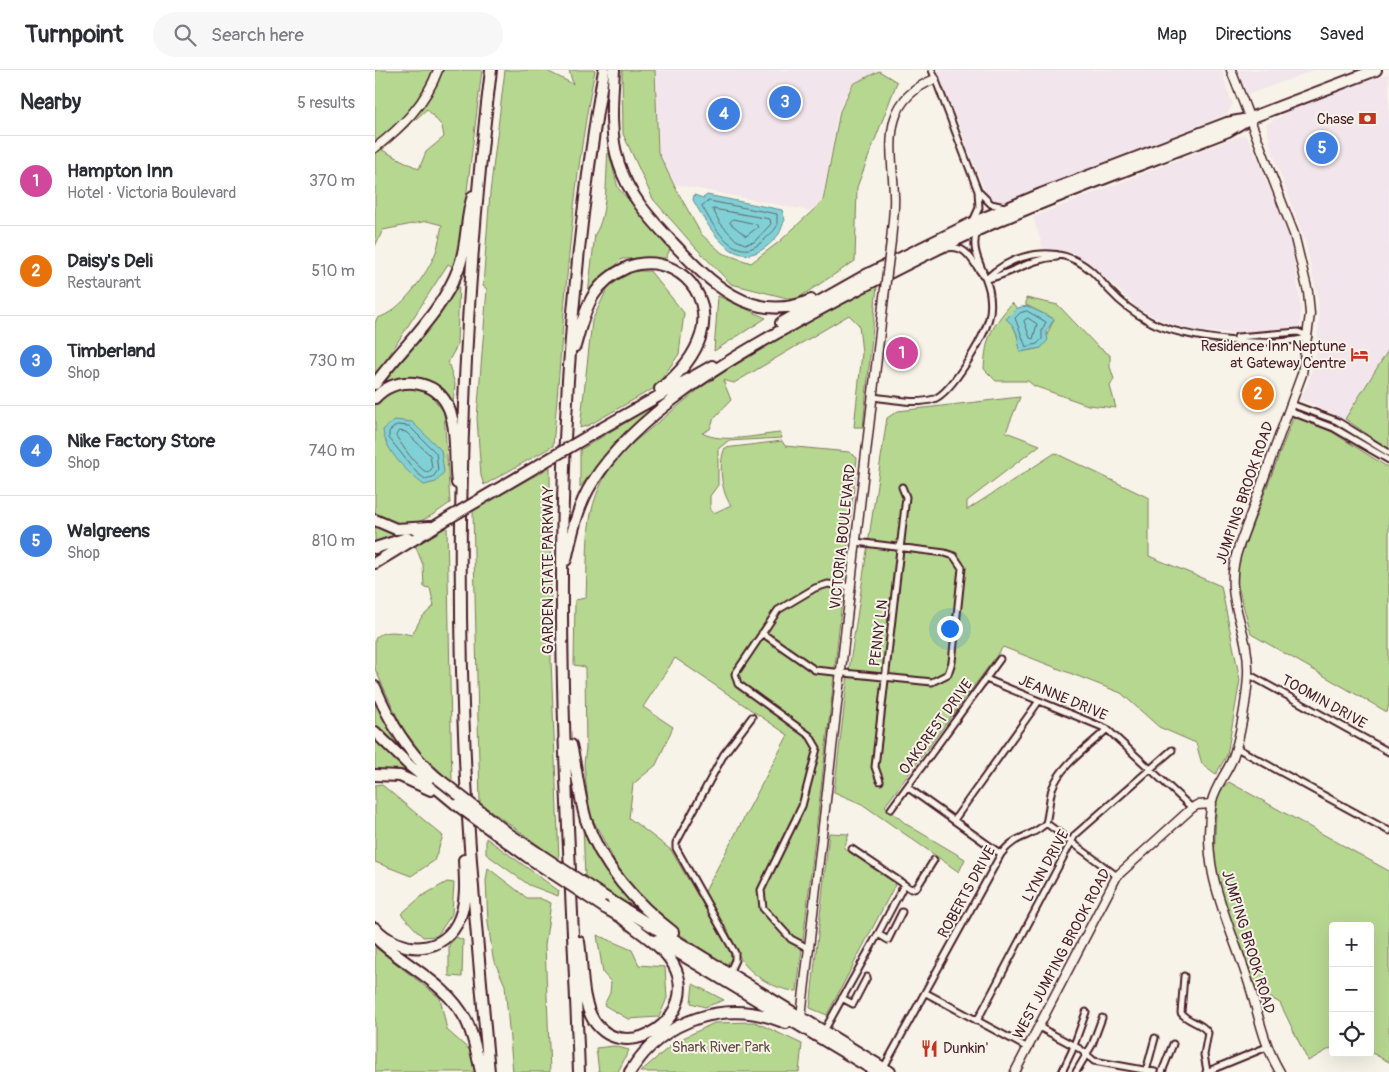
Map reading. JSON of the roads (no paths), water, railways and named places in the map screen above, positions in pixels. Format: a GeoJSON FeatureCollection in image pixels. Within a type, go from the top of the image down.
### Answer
{"type":"FeatureCollection","features":[{"type":"Feature","properties":{"kind":"highway"},"geometry":{"type":"LineString","coordinates":[[456,516],[480,176],[491,70]]}},
{"type":"Feature","properties":{"kind":"highway","name":"GARDEN STATE PARKWAY"},"geometry":{"type":"LineString","coordinates":[[579,1072],[565,723],[562,578],[569,368],[583,214],[604,70]]}},
{"type":"Feature","properties":{"kind":"highway"},"geometry":{"type":"LineString","coordinates":[[614,70],[613,140],[625,181],[648,216],[701,273],[720,288],[755,304],[777,308],[810,300],[873,267],[1228,131],[1250,118]]}},
{"type":"Feature","properties":{"kind":"highway"},"geometry":{"type":"LineString","coordinates":[[375,548],[402,540],[456,516],[641,405],[740,350],[769,337],[935,250],[1008,208],[1227,123],[1250,118],[1376,70]]}},
{"type":"Feature","properties":{"kind":"highway"},"geometry":{"type":"LineString","coordinates":[[375,384],[431,318],[451,286],[464,249],[471,203],[480,176]]}},
{"type":"Feature","properties":{"kind":"highway"},"geometry":{"type":"LineString","coordinates":[[740,350],[766,332],[833,293],[907,255]]}},
{"type":"Feature","properties":{"kind":"highway"},"geometry":{"type":"LineString","coordinates":[[569,368],[587,309],[596,291],[606,281],[623,269],[643,264],[656,263],[674,268],[689,281],[696,291],[702,309],[702,331],[697,346],[683,368],[641,405]]}},
{"type":"Feature","properties":{"kind":"highway"},"geometry":{"type":"LineString","coordinates":[[562,578],[579,511],[592,483],[605,466],[638,431],[674,399],[714,371],[769,337]]}},
{"type":"Feature","properties":{"kind":"highway"},"geometry":{"type":"LineString","coordinates":[[375,398],[391,387],[412,383],[432,389],[446,401],[454,426],[467,799],[489,1072]]}},
{"type":"Feature","properties":{"kind":"highway"},"geometry":{"type":"LineString","coordinates":[[375,520],[396,529],[431,528]]}},
{"type":"Feature","properties":{"kind":"highway"},"geometry":{"type":"LineString","coordinates":[[375,564],[431,528]]}},
{"type":"Feature","properties":{"kind":"highway"},"geometry":{"type":"LineString","coordinates":[[375,687],[402,740],[419,761],[436,777],[509,834],[603,896],[801,1017],[820,1033]]}},
{"type":"Feature","properties":{"kind":"highway"},"geometry":{"type":"LineString","coordinates":[[565,723],[585,814],[602,853],[626,887],[650,914],[709,961]]}},
{"type":"Feature","properties":{"kind":"highway"},"geometry":{"type":"LineString","coordinates":[[375,732],[436,791]]}},
{"type":"Feature","properties":{"kind":"highway"},"geometry":{"type":"LineString","coordinates":[[375,775],[392,774],[407,778],[436,791],[457,804],[528,857],[605,908],[884,1070]]}},
{"type":"Feature","properties":{"kind":"highway"},"geometry":{"type":"LineString","coordinates":[[375,928],[393,943],[414,949],[435,945],[453,929],[461,914],[464,895],[463,854],[467,799]]}},
{"type":"Feature","properties":{"kind":"highway"},"geometry":{"type":"LineString","coordinates":[[572,897],[586,996],[591,1016],[601,1028],[626,1038],[653,1032],[668,1021],[678,1002],[679,986],[675,969],[666,954],[622,918]]}},
{"type":"Feature","properties":{"kind":"highway"},"geometry":{"type":"LineString","coordinates":[[375,937],[441,989],[456,1005],[472,1034],[481,1072]]}},
{"type":"Feature","properties":{"kind":"highway"},"geometry":{"type":"LineString","coordinates":[[630,1072],[643,1054],[665,1034],[691,1020],[714,1013],[738,1011],[762,1015],[820,1033]]}},
{"type":"Feature","properties":{"kind":"street"},"geometry":{"type":"LineString","coordinates":[[375,148],[405,122],[417,108],[438,70]]}},
{"type":"Feature","properties":{"kind":"street"},"geometry":{"type":"LineString","coordinates":[[873,397],[924,401],[939,396],[952,385],[989,320],[991,299],[986,279],[973,246],[979,208],[978,191],[931,70]]}},
{"type":"Feature","properties":{"kind":"street","name":"JUMPING BROOK ROAD"},"geometry":{"type":"LineString","coordinates":[[1231,70],[1297,242],[1310,307],[1309,337],[1303,368],[1239,546],[1232,572],[1232,594],[1243,637],[1248,674],[1235,747],[1211,804],[1211,866],[1214,888],[1250,988],[1267,1047],[1280,1072]]}},
{"type":"Feature","properties":{"kind":"street","name":"VICTORIA BOULEVARD"},"geometry":{"type":"LineString","coordinates":[[801,1017],[895,206],[890,144],[892,128],[897,112],[906,98],[921,86],[935,79]]}},
{"type":"Feature","properties":{"kind":"street"},"geometry":{"type":"LineString","coordinates":[[978,191],[991,204],[1008,208]]}},
{"type":"Feature","properties":{"kind":"street"},"geometry":{"type":"LineString","coordinates":[[935,250],[953,247],[963,249],[986,279]]}},
{"type":"Feature","properties":{"kind":"street"},"geometry":{"type":"LineString","coordinates":[[986,279],[998,277],[1036,259],[1062,256],[1085,266],[1120,301],[1156,325],[1187,335],[1229,339],[1263,341],[1298,340],[1309,337]]}},
{"type":"Feature","properties":{"kind":"street"},"geometry":{"type":"LineString","coordinates":[[1290,408],[1333,420],[1389,453]]}},
{"type":"Feature","properties":{"kind":"street"},"geometry":{"type":"LineString","coordinates":[[1290,408],[1330,426],[1389,460]]}},
{"type":"Feature","properties":{"kind":"street"},"geometry":{"type":"LineString","coordinates":[[1330,426],[1333,420]]}},
{"type":"Feature","properties":{"kind":"street","name":"PENNY LN"},"geometry":{"type":"LineString","coordinates":[[880,781],[875,767],[906,497],[902,487]]}},
{"type":"Feature","properties":{"kind":"street"},"geometry":{"type":"LineString","coordinates":[[762,633],[815,670],[932,682],[948,674],[952,662],[962,568],[954,556],[945,552],[856,542]]}},
{"type":"Feature","properties":{"kind":"street"},"geometry":{"type":"LineString","coordinates":[[810,949],[791,939],[763,908],[761,890],[802,806],[817,748],[810,736],[738,684],[735,679],[737,669],[778,610],[815,588],[828,584],[852,587]]}},
{"type":"Feature","properties":{"kind":"street","name":"OAKCREST DRIVE"},"geometry":{"type":"LineString","coordinates":[[891,809],[1001,659]]}},
{"type":"Feature","properties":{"kind":"street","name":"TOOMIN DRIVE"},"geometry":{"type":"LineString","coordinates":[[1248,674],[1389,752]]}},
{"type":"Feature","properties":{"kind":"street","name":"JEANNE DRIVE"},"geometry":{"type":"LineString","coordinates":[[986,680],[1107,730],[1151,768],[1192,808]]}},
{"type":"Feature","properties":{"kind":"street"},"geometry":{"type":"LineString","coordinates":[[953,820],[1039,701]]}},
{"type":"Feature","properties":{"kind":"street"},"geometry":{"type":"LineString","coordinates":[[729,973],[735,960],[735,953],[676,848],[676,843],[724,754],[752,717]]}},
{"type":"Feature","properties":{"kind":"street"},"geometry":{"type":"LineString","coordinates":[[1107,730],[1067,765],[1059,776],[1051,794],[1047,824],[1117,876]]}},
{"type":"Feature","properties":{"kind":"street"},"geometry":{"type":"LineString","coordinates":[[1235,747],[1389,831]]}},
{"type":"Feature","properties":{"kind":"street","name":"LYNN DRIVE"},"geometry":{"type":"LineString","coordinates":[[977,1020],[1078,832],[1171,750]]}},
{"type":"Feature","properties":{"kind":"street"},"geometry":{"type":"LineString","coordinates":[[907,787],[1001,854]]}},
{"type":"Feature","properties":{"kind":"street"},"geometry":{"type":"LineString","coordinates":[[1192,808],[1197,805],[1211,804]]}},
{"type":"Feature","properties":{"kind":"street","name":"WEST JUMPING BROOK ROAD"},"geometry":{"type":"LineString","coordinates":[[1015,1072],[1117,876],[1192,808]]}},
{"type":"Feature","properties":{"kind":"street","name":"ROBERTS DRIVE"},"geometry":{"type":"LineString","coordinates":[[884,1070],[1001,854],[1015,839],[1038,831],[1047,824]]}},
{"type":"Feature","properties":{"kind":"street"},"geometry":{"type":"LineString","coordinates":[[852,849],[904,885],[915,888],[934,860]]}},
{"type":"Feature","properties":{"kind":"street"},"geometry":{"type":"LineString","coordinates":[[820,1033],[842,998],[904,885]]}},
{"type":"Feature","properties":{"kind":"street"},"geometry":{"type":"LineString","coordinates":[[878,934],[888,940],[902,912]]}},
{"type":"Feature","properties":{"kind":"street"},"geometry":{"type":"LineString","coordinates":[[1184,976],[1181,1014],[1201,1025],[1208,1033],[1204,1055],[1206,1072],[1267,1047]]}},
{"type":"Feature","properties":{"kind":"street"},"geometry":{"type":"LineString","coordinates":[[842,998],[853,1004],[867,977]]}},
{"type":"Feature","properties":{"kind":"street"},"geometry":{"type":"LineString","coordinates":[[926,993],[1028,1048]]}},
{"type":"Feature","properties":{"kind":"street"},"geometry":{"type":"LineString","coordinates":[[1061,1072],[1074,1045],[1086,1012]]}},
{"type":"Feature","properties":{"kind":"street"},"geometry":{"type":"LineString","coordinates":[[1076,1072],[1086,1055],[1102,1018]]}},
{"type":"Feature","properties":{"kind":"street"},"geometry":{"type":"LineString","coordinates":[[1039,1027],[1074,1045],[1098,1063],[1155,1072]]}},
{"type":"Feature","properties":{"kind":"street"},"geometry":{"type":"LineString","coordinates":[[1146,1070],[1155,1038]]}},
{"type":"Feature","properties":{"kind":"street"},"geometry":{"type":"LineString","coordinates":[[1162,1072],[1173,1044]]}},
{"type":"Feature","properties":{"kind":"water"},"geometry":{"type":"Polygon","coordinates":[[[694,195],[703,198],[707,195],[782,210],[785,220],[779,234],[765,248],[752,254],[740,254],[729,248],[709,227],[693,200],[694,195]]]}},
{"type":"Feature","properties":{"kind":"water"},"geometry":{"type":"Polygon","coordinates":[[[1027,306],[1054,319],[1046,332],[1048,340],[1041,348],[1020,352],[1015,330],[1006,319],[1017,308],[1027,306]]]}},
{"type":"Feature","properties":{"kind":"water"},"geometry":{"type":"Polygon","coordinates":[[[395,420],[412,422],[441,450],[444,472],[436,482],[424,485],[398,461],[388,446],[383,430],[395,420]]]}},
{"type":"Feature","properties":{"kind":"place","name":"Timberland"},"geometry":{"type":"Point","coordinates":[785,102]}},
{"type":"Feature","properties":{"kind":"place","name":"Nike Factory Store"},"geometry":{"type":"Point","coordinates":[724,114]}},
{"type":"Feature","properties":{"kind":"place","name":"Chase"},"geometry":{"type":"Point","coordinates":[1368,119]}},
{"type":"Feature","properties":{"kind":"place","name":"Walgreens"},"geometry":{"type":"Point","coordinates":[1322,148]}},
{"type":"Feature","properties":{"kind":"place","name":"Hampton Inn"},"geometry":{"type":"Point","coordinates":[902,353]}},
{"type":"Feature","properties":{"kind":"place","name":"Residence Inn Neptune at Gateway Centre"},"geometry":{"type":"Point","coordinates":[1360,355]}},
{"type":"Feature","properties":{"kind":"place","name":"Daisy's Deli"},"geometry":{"type":"Point","coordinates":[1258,394]}},
{"type":"Feature","properties":{"kind":"place","name":"Dunkin'"},"geometry":{"type":"Point","coordinates":[929,1048]}},
{"type":"Feature","properties":{"kind":"park label","name":"Shark River Park"},"geometry":{"type":"Point","coordinates":[721,1047]}}]}
